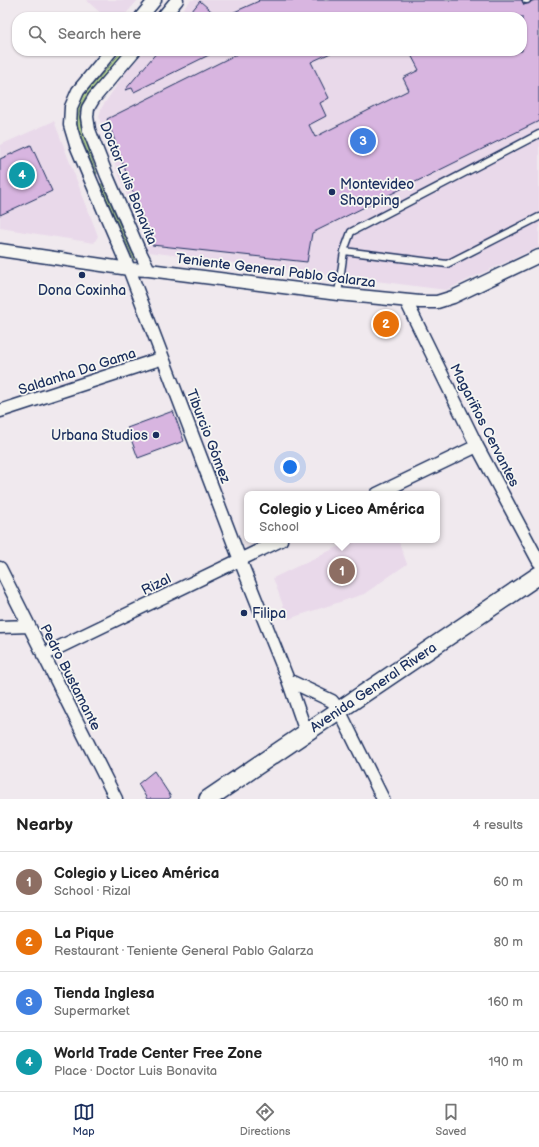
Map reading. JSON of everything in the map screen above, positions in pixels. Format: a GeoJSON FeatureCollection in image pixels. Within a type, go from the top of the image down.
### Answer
{"type":"FeatureCollection","features":[{"type":"Feature","properties":{"kind":"main road","name":"Avenida General Rivera"},"geometry":{"type":"LineString","coordinates":[[208,799],[539,575]]}},
{"type":"Feature","properties":{"kind":"street"},"geometry":{"type":"LineString","coordinates":[[144,12],[155,0]]}},
{"type":"Feature","properties":{"kind":"street"},"geometry":{"type":"LineString","coordinates":[[167,12],[177,0]]}},
{"type":"Feature","properties":{"kind":"street"},"geometry":{"type":"LineString","coordinates":[[107,56],[78,90],[71,107],[70,125],[76,145],[130,269]]}},
{"type":"Feature","properties":{"kind":"street","name":"Doctor Luis Bonavita"},"geometry":{"type":"LineString","coordinates":[[130,56],[94,98],[88,108],[87,117],[89,130],[107,176],[149,270]]}},
{"type":"Feature","properties":{"kind":"street","name":"Teniente General Pablo Galarza"},"geometry":{"type":"LineString","coordinates":[[0,250],[130,269],[149,270],[338,294],[406,301],[437,302],[453,297],[539,256]]}},
{"type":"Feature","properties":{"kind":"street","name":"Tiburcio Gómez"},"geometry":{"type":"LineString","coordinates":[[130,269],[240,560],[288,680],[306,732]]}},
{"type":"Feature","properties":{"kind":"street","name":"Magariños Cervantes"},"geometry":{"type":"LineString","coordinates":[[406,301],[477,446],[539,562]]}},
{"type":"Feature","properties":{"kind":"street","name":"Saldanha Da Gama"},"geometry":{"type":"LineString","coordinates":[[0,411],[163,358]]}},
{"type":"Feature","properties":{"kind":"street"},"geometry":{"type":"LineString","coordinates":[[383,491],[477,446]]}},
{"type":"Feature","properties":{"kind":"street","name":"Rizal"},"geometry":{"type":"LineString","coordinates":[[43,655],[276,543]]}},
{"type":"Feature","properties":{"kind":"street","name":"Pedro Bustamante"},"geometry":{"type":"LineString","coordinates":[[0,568],[116,799]]}},
{"type":"Feature","properties":{"kind":"street"},"geometry":{"type":"LineString","coordinates":[[0,627],[29,626]]}},
{"type":"Feature","properties":{"kind":"street"},"geometry":{"type":"LineString","coordinates":[[288,680],[332,701],[339,710],[383,799]]}},
{"type":"Feature","properties":{"kind":"lane"},"geometry":{"type":"LineString","coordinates":[[338,294],[344,251],[351,232],[539,134]]}},
{"type":"Feature","properties":{"kind":"lane"},"geometry":{"type":"LineString","coordinates":[[344,251],[447,264],[539,217]]}},
{"type":"Feature","properties":{"kind":"shaded area"},"geometry":{"type":"Polygon","coordinates":[[[86,0],[138,0],[127,12],[99,12],[86,0]]]}},
{"type":"Feature","properties":{"kind":"shaded area","name":"Montevideo Shopping"},"geometry":{"type":"Polygon","coordinates":[[[191,0],[539,0],[539,247],[446,290],[149,252],[104,136],[99,116],[102,107],[128,69],[140,56],[527,56],[527,12],[180,12],[191,0]]]}},
{"type":"Feature","properties":{"kind":"shaded area"},"geometry":{"type":"Polygon","coordinates":[[[54,121],[98,236],[94,243],[0,228],[0,145],[54,121]]]}},
{"type":"Feature","properties":{"kind":"shaded area"},"geometry":{"type":"Polygon","coordinates":[[[346,543],[399,543],[407,564],[364,594],[288,619],[273,578],[346,543]]]}},
{"type":"Feature","properties":{"kind":"green space"},"geometry":{"type":"Polygon","coordinates":[[[118,56],[121,56],[86,96],[79,114],[81,127],[97,174],[78,128],[78,106],[84,95],[118,56]]]}},
{"type":"Feature","properties":{"kind":"green space"},"geometry":{"type":"Polygon","coordinates":[[[100,184],[102,184],[135,259],[134,260],[100,184]]]}},
{"type":"Feature","properties":{"kind":"building","name":"Montevideo Shopping"},"geometry":{"type":"Polygon","coordinates":[[[258,0],[522,0],[524,5],[535,0],[539,0],[539,121],[312,233],[307,262],[152,245],[107,119],[233,56],[324,56],[311,62],[329,98],[320,103],[326,116],[309,125],[315,137],[409,90],[403,78],[419,70],[412,56],[527,56],[527,12],[234,12],[259,1],[258,0]]]}},
{"type":"Feature","properties":{"kind":"building"},"geometry":{"type":"Polygon","coordinates":[[[200,1],[212,12],[191,12],[200,1]]]}},
{"type":"Feature","properties":{"kind":"building"},"geometry":{"type":"Polygon","coordinates":[[[154,56],[207,56],[134,92],[132,88],[125,90],[154,56]]]}},
{"type":"Feature","properties":{"kind":"building"},"geometry":{"type":"Polygon","coordinates":[[[31,145],[52,191],[0,215],[0,159],[31,145]]]}},
{"type":"Feature","properties":{"kind":"building","name":"Urbana Studios"},"geometry":{"type":"Polygon","coordinates":[[[173,411],[184,441],[138,458],[127,428],[173,411]]]}},
{"type":"Feature","properties":{"kind":"building"},"geometry":{"type":"Polygon","coordinates":[[[154,771],[171,797],[168,799],[147,799],[138,784],[154,771]]]}},
{"type":"Feature","properties":{"kind":"place","name":"Tienda Inglesa"},"geometry":{"type":"Point","coordinates":[363,141]}},
{"type":"Feature","properties":{"kind":"place","name":"World Trade Center Free Zone"},"geometry":{"type":"Point","coordinates":[22,175]}},
{"type":"Feature","properties":{"kind":"place","name":"Montevideo Shopping"},"geometry":{"type":"Point","coordinates":[332,192]}},
{"type":"Feature","properties":{"kind":"place","name":"Dona Coxinha"},"geometry":{"type":"Point","coordinates":[82,275]}},
{"type":"Feature","properties":{"kind":"place","name":"La Pique"},"geometry":{"type":"Point","coordinates":[386,324]}},
{"type":"Feature","properties":{"kind":"place","name":"Urbana Studios"},"geometry":{"type":"Point","coordinates":[156,435]}},
{"type":"Feature","properties":{"kind":"place","name":"Colegio y Liceo América"},"geometry":{"type":"Point","coordinates":[342,571]}},
{"type":"Feature","properties":{"kind":"place","name":"Filipa"},"geometry":{"type":"Point","coordinates":[244,613]}}]}
